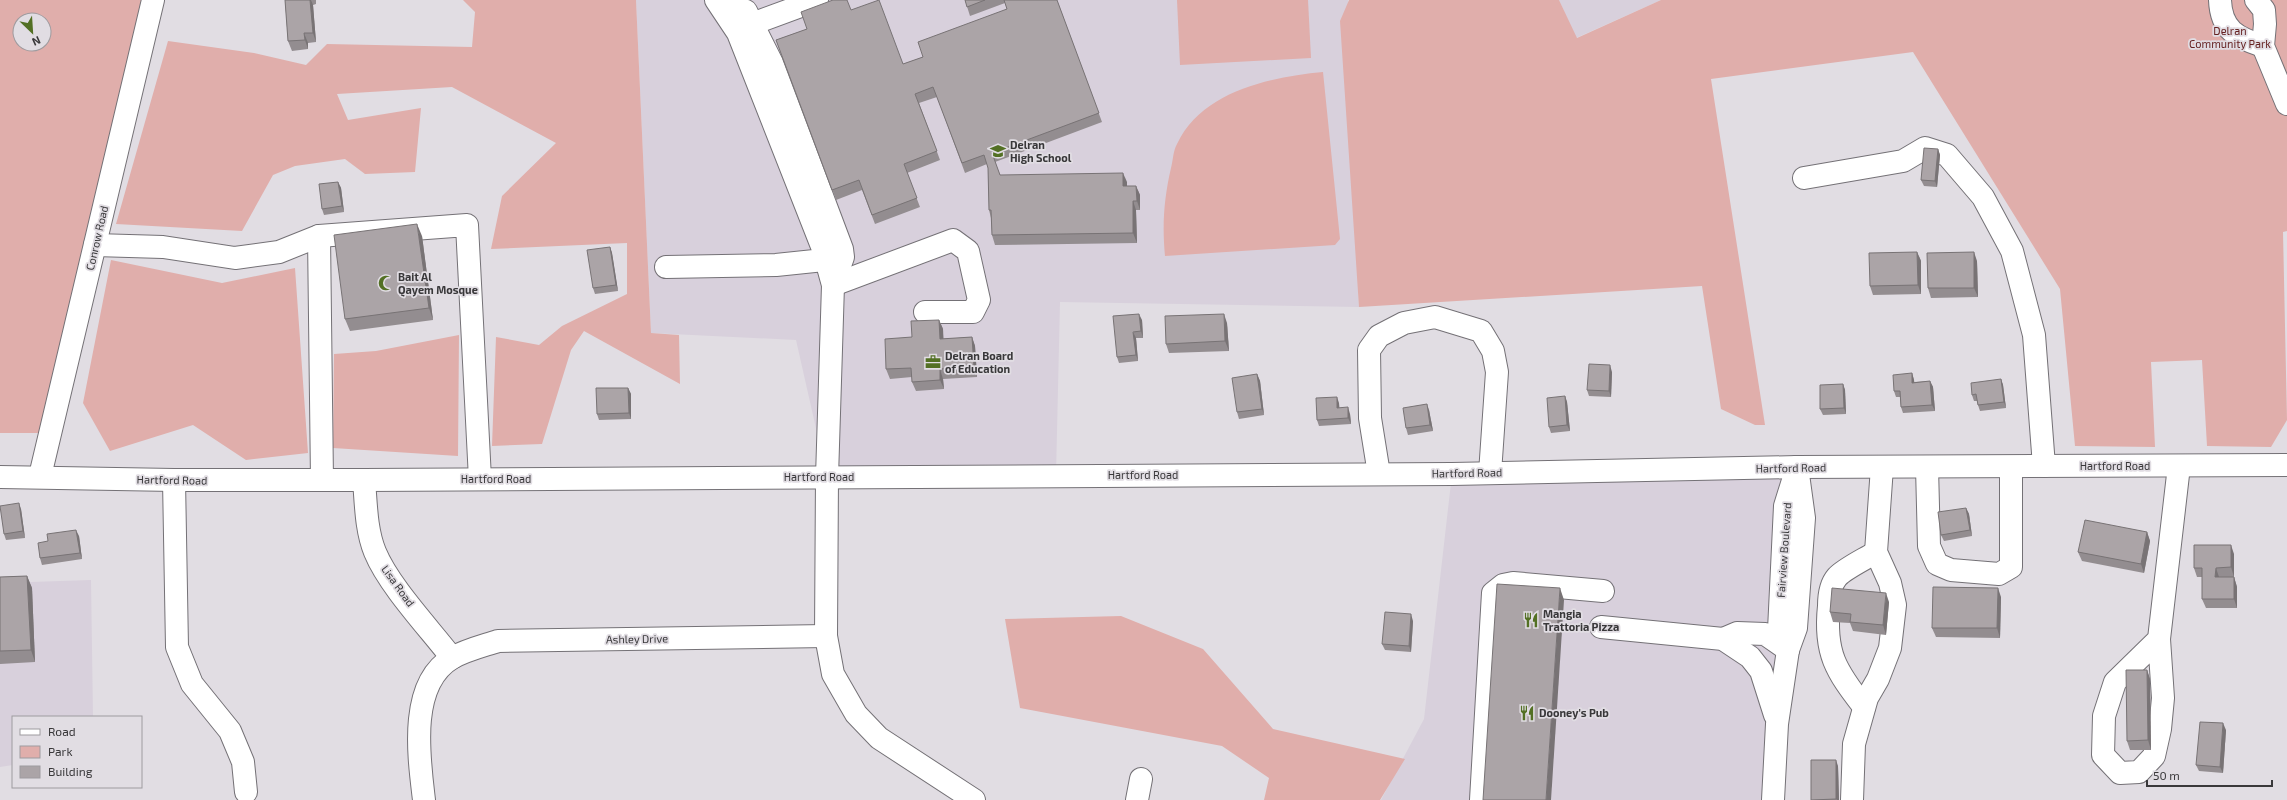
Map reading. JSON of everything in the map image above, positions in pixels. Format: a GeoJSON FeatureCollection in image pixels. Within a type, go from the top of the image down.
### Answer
{"type":"FeatureCollection","features":[{"type":"Feature","properties":{"kind":"street","name":"Conrow Road"},"geometry":{"type":"LineString","coordinates":[[40,476],[153,0]]}},
{"type":"Feature","properties":{"kind":"street"},"geometry":{"type":"LineString","coordinates":[[718,0],[749,17],[772,63],[842,249],[843,257],[833,285],[827,477],[826,636],[834,674],[856,714],[880,738],[974,800]]}},
{"type":"Feature","properties":{"kind":"street"},"geometry":{"type":"LineString","coordinates":[[718,0],[738,32],[823,249],[824,260],[833,285]]}},
{"type":"Feature","properties":{"kind":"street"},"geometry":{"type":"LineString","coordinates":[[749,17],[776,0]]}},
{"type":"Feature","properties":{"kind":"street"},"geometry":{"type":"LineString","coordinates":[[749,17],[817,0]]}},
{"type":"Feature","properties":{"kind":"street"},"geometry":{"type":"LineString","coordinates":[[2220,0],[2223,20],[2229,28],[2241,39],[2263,46]]}},
{"type":"Feature","properties":{"kind":"street"},"geometry":{"type":"LineString","coordinates":[[2256,0],[2264,10],[2265,24],[2263,46],[2287,104]]}},
{"type":"Feature","properties":{"kind":"street"},"geometry":{"type":"LineString","coordinates":[[1804,178],[1904,161],[1926,148],[1947,155],[1983,197],[2012,251],[2034,335],[2044,466]]}},
{"type":"Feature","properties":{"kind":"street"},"geometry":{"type":"LineString","coordinates":[[95,245],[163,247],[234,258],[279,252],[319,236],[467,225],[480,479]]}},
{"type":"Feature","properties":{"kind":"street"},"geometry":{"type":"LineString","coordinates":[[319,236],[322,480]]}},
{"type":"Feature","properties":{"kind":"street"},"geometry":{"type":"LineString","coordinates":[[833,285],[953,240],[968,251],[979,300],[973,312],[925,312]]}},
{"type":"Feature","properties":{"kind":"street"},"geometry":{"type":"LineString","coordinates":[[666,267],[776,265],[824,260]]}},
{"type":"Feature","properties":{"kind":"street"},"geometry":{"type":"LineString","coordinates":[[1379,474],[1370,418],[1368,350],[1380,336],[1404,324],[1435,317],[1481,331],[1493,351],[1497,372],[1490,473]]}},
{"type":"Feature","properties":{"kind":"street","name":"Hartford Road"},"geometry":{"type":"LineString","coordinates":[[0,477],[40,476],[174,480],[364,480],[1379,474],[1797,467],[2179,466],[2282,460]]}},
{"type":"Feature","properties":{"kind":"street"},"geometry":{"type":"LineString","coordinates":[[2159,639],[2115,682],[2104,716],[2103,755],[2120,773],[2139,772],[2154,756],[2160,729],[2163,698],[2159,639],[2179,466]]}},
{"type":"Feature","properties":{"kind":"street","name":"Fairview Boulevard"},"geometry":{"type":"LineString","coordinates":[[1788,650],[1779,630],[1784,514],[1797,467]]}},
{"type":"Feature","properties":{"kind":"street"},"geometry":{"type":"LineString","coordinates":[[1852,800],[1854,744],[1864,707],[1890,648],[1895,605],[1890,583],[1876,552],[1882,467]]}},
{"type":"Feature","properties":{"kind":"street"},"geometry":{"type":"LineString","coordinates":[[1927,467],[1929,546],[1937,564],[1951,570],[1999,574],[2011,567],[2010,467]]}},
{"type":"Feature","properties":{"kind":"street"},"geometry":{"type":"LineString","coordinates":[[174,480],[177,647],[192,684],[230,731],[243,762],[246,792]]}},
{"type":"Feature","properties":{"kind":"street","name":"Lisa Road"},"geometry":{"type":"LineString","coordinates":[[364,480],[366,516],[375,551],[385,571],[452,658]]}},
{"type":"Feature","properties":{"kind":"street"},"geometry":{"type":"LineString","coordinates":[[1864,707],[1842,678],[1831,652],[1826,632],[1830,591],[1837,577],[1876,552]]}},
{"type":"Feature","properties":{"kind":"street"},"geometry":{"type":"LineString","coordinates":[[1481,800],[1491,603],[1493,593],[1503,585],[1513,583],[1603,591]]}},
{"type":"Feature","properties":{"kind":"street"},"geometry":{"type":"LineString","coordinates":[[1601,627],[1723,639],[1737,634],[1765,634],[1788,650],[1777,724],[1773,800]]}},
{"type":"Feature","properties":{"kind":"street","name":"Ashley Drive"},"geometry":{"type":"LineString","coordinates":[[452,658],[498,640],[826,636]]}},
{"type":"Feature","properties":{"kind":"street"},"geometry":{"type":"LineString","coordinates":[[1723,639],[1750,657],[1761,671],[1777,724]]}},
{"type":"Feature","properties":{"kind":"street"},"geometry":{"type":"LineString","coordinates":[[424,800],[420,762],[419,718],[424,698],[435,674],[452,658]]}},
{"type":"Feature","properties":{"kind":"shaded area","name":"Delran High School"},"geometry":{"type":"Polygon","coordinates":[[[636,0],[1348,0],[1359,307],[1060,302],[1056,475],[827,477],[796,340],[651,333],[636,0]]]}},
{"type":"Feature","properties":{"kind":"shaded area"},"geometry":{"type":"Polygon","coordinates":[[[1559,0],[1661,0],[1576,38],[1559,0]]]}},
{"type":"Feature","properties":{"kind":"shaded area"},"geometry":{"type":"Polygon","coordinates":[[[1797,467],[1773,800],[1381,800],[1424,719],[1452,474],[1797,467]]]}},
{"type":"Feature","properties":{"kind":"shaded area"},"geometry":{"type":"Polygon","coordinates":[[[91,580],[93,716],[12,716],[12,765],[0,767],[0,583],[91,580]]]}},
{"type":"Feature","properties":{"kind":"green space"},"geometry":{"type":"Polygon","coordinates":[[[0,0],[141,0],[50,433],[0,433],[0,0]]]}},
{"type":"Feature","properties":{"kind":"green space"},"geometry":{"type":"Polygon","coordinates":[[[463,0],[636,0],[651,333],[679,335],[680,384],[584,331],[571,350],[542,444],[492,446],[496,337],[539,345],[562,326],[627,294],[627,243],[491,249],[502,196],[556,143],[452,87],[337,94],[348,120],[421,108],[415,172],[365,174],[345,159],[295,166],[273,175],[242,231],[116,224],[168,41],[254,53],[306,65],[327,44],[472,47],[475,12],[463,0]]]}},
{"type":"Feature","properties":{"kind":"green space"},"geometry":{"type":"Polygon","coordinates":[[[1177,0],[1308,0],[1311,58],[1180,65],[1177,0]]]}},
{"type":"Feature","properties":{"kind":"green space","name":"Delran Community Park"},"geometry":{"type":"Polygon","coordinates":[[[1349,0],[1559,0],[1577,38],[1661,0],[2287,0],[2287,231],[2283,232],[2287,420],[2271,447],[2207,446],[2202,360],[2151,362],[2155,447],[2075,446],[2060,289],[1913,52],[1711,79],[1765,425],[1755,425],[1721,409],[1702,286],[1359,307],[1340,21],[1349,0]]]}},
{"type":"Feature","properties":{"kind":"green space"},"geometry":{"type":"Polygon","coordinates":[[[1323,72],[1340,239],[1335,245],[1165,256],[1165,201],[1174,153],[1188,126],[1203,111],[1220,99],[1240,90],[1281,78],[1323,72]]]}},
{"type":"Feature","properties":{"kind":"green space"},"geometry":{"type":"Polygon","coordinates":[[[111,260],[222,283],[295,268],[308,453],[246,460],[193,425],[110,451],[83,403],[111,260]]]}},
{"type":"Feature","properties":{"kind":"green space"},"geometry":{"type":"Polygon","coordinates":[[[459,335],[458,456],[333,448],[334,354],[376,351],[459,335]]]}},
{"type":"Feature","properties":{"kind":"green space"},"geometry":{"type":"Polygon","coordinates":[[[1121,616],[1203,649],[1273,729],[1405,759],[1380,800],[1264,800],[1269,778],[1222,746],[1020,708],[1005,619],[1121,616]]]}},
{"type":"Feature","properties":{"kind":"building"},"geometry":{"type":"Polygon","coordinates":[[[285,0],[310,0],[313,33],[304,33],[305,40],[288,41],[285,0]]]}},
{"type":"Feature","properties":{"kind":"building"},"geometry":{"type":"Polygon","coordinates":[[[833,0],[847,0],[851,10],[879,0],[903,64],[923,57],[918,42],[1007,9],[1004,0],[1057,0],[1099,113],[992,153],[1000,175],[1123,173],[1123,186],[1136,186],[1137,201],[1133,201],[1133,233],[992,235],[991,210],[989,210],[988,168],[984,155],[962,163],[933,87],[915,94],[937,151],[904,164],[917,198],[872,215],[859,180],[832,190],[776,40],[807,29],[801,12],[833,0]]]}},
{"type":"Feature","properties":{"kind":"building"},"geometry":{"type":"Polygon","coordinates":[[[965,0],[985,0],[967,7],[965,0]]]}},
{"type":"Feature","properties":{"kind":"building"},"geometry":{"type":"Polygon","coordinates":[[[1924,148],[1938,149],[1935,181],[1921,180],[1924,148]]]}},
{"type":"Feature","properties":{"kind":"building"},"geometry":{"type":"Polygon","coordinates":[[[338,182],[342,206],[322,209],[319,184],[338,182]]]}},
{"type":"Feature","properties":{"kind":"building","name":"Bait Al Qayem Mosque"},"geometry":{"type":"Polygon","coordinates":[[[417,224],[429,308],[345,319],[334,235],[417,224]]]}},
{"type":"Feature","properties":{"kind":"building"},"geometry":{"type":"Polygon","coordinates":[[[610,247],[616,285],[593,288],[587,250],[610,247]]]}},
{"type":"Feature","properties":{"kind":"building"},"geometry":{"type":"Polygon","coordinates":[[[1917,252],[1918,285],[1870,286],[1869,253],[1917,252]]]}},
{"type":"Feature","properties":{"kind":"building"},"geometry":{"type":"Polygon","coordinates":[[[1974,252],[1974,288],[1928,288],[1927,253],[1974,252]]]}},
{"type":"Feature","properties":{"kind":"building"},"geometry":{"type":"Polygon","coordinates":[[[1139,314],[1141,331],[1133,332],[1136,355],[1117,357],[1113,316],[1139,314]]]}},
{"type":"Feature","properties":{"kind":"building"},"geometry":{"type":"Polygon","coordinates":[[[1224,314],[1225,341],[1166,344],[1165,316],[1224,314]]]}},
{"type":"Feature","properties":{"kind":"building","name":"Delran Board of Education"},"geometry":{"type":"Polygon","coordinates":[[[939,320],[940,339],[972,337],[974,367],[940,369],[940,380],[912,382],[911,368],[886,369],[885,339],[912,337],[911,321],[939,320]]]}},
{"type":"Feature","properties":{"kind":"building"},"geometry":{"type":"Polygon","coordinates":[[[1589,364],[1610,365],[1609,391],[1587,390],[1589,364]]]}},
{"type":"Feature","properties":{"kind":"building"},"geometry":{"type":"Polygon","coordinates":[[[1912,373],[1912,383],[1930,381],[1932,405],[1901,407],[1900,391],[1894,391],[1893,375],[1912,373]]]}},
{"type":"Feature","properties":{"kind":"building"},"geometry":{"type":"Polygon","coordinates":[[[1257,374],[1262,409],[1237,412],[1232,378],[1257,374]]]}},
{"type":"Feature","properties":{"kind":"building"},"geometry":{"type":"Polygon","coordinates":[[[2001,379],[2004,402],[1978,405],[1976,394],[1972,395],[1971,383],[2001,379]]]}},
{"type":"Feature","properties":{"kind":"building"},"geometry":{"type":"Polygon","coordinates":[[[1843,384],[1844,408],[1820,409],[1820,385],[1843,384]]]}},
{"type":"Feature","properties":{"kind":"building"},"geometry":{"type":"Polygon","coordinates":[[[596,388],[628,388],[629,413],[597,414],[596,388]]]}},
{"type":"Feature","properties":{"kind":"building"},"geometry":{"type":"Polygon","coordinates":[[[1565,396],[1567,425],[1549,427],[1547,398],[1565,396]]]}},
{"type":"Feature","properties":{"kind":"building"},"geometry":{"type":"Polygon","coordinates":[[[1337,397],[1337,408],[1348,407],[1348,418],[1317,420],[1316,398],[1337,397]]]}},
{"type":"Feature","properties":{"kind":"building"},"geometry":{"type":"Polygon","coordinates":[[[1427,404],[1430,425],[1406,428],[1403,408],[1427,404]]]}},
{"type":"Feature","properties":{"kind":"building"},"geometry":{"type":"Polygon","coordinates":[[[19,503],[23,531],[4,534],[0,506],[19,503]]]}},
{"type":"Feature","properties":{"kind":"building"},"geometry":{"type":"Polygon","coordinates":[[[1966,508],[1970,530],[1941,535],[1938,512],[1966,508]]]}},
{"type":"Feature","properties":{"kind":"building"},"geometry":{"type":"Polygon","coordinates":[[[2085,520],[2147,532],[2141,564],[2078,552],[2085,520]]]}},
{"type":"Feature","properties":{"kind":"building"},"geometry":{"type":"Polygon","coordinates":[[[76,530],[80,553],[40,558],[38,543],[48,541],[47,534],[76,530]]]}},
{"type":"Feature","properties":{"kind":"building"},"geometry":{"type":"Polygon","coordinates":[[[2194,545],[2231,545],[2231,567],[2216,568],[2215,577],[2234,577],[2234,599],[2202,599],[2202,568],[2194,568],[2194,545]]]}},
{"type":"Feature","properties":{"kind":"building"},"geometry":{"type":"Polygon","coordinates":[[[27,576],[31,650],[0,651],[0,577],[27,576]]]}},
{"type":"Feature","properties":{"kind":"building"},"geometry":{"type":"Polygon","coordinates":[[[1497,584],[1560,588],[1546,800],[1483,800],[1497,584]]]}},
{"type":"Feature","properties":{"kind":"building"},"geometry":{"type":"Polygon","coordinates":[[[1933,587],[1998,588],[1997,628],[1932,628],[1933,587]]]}},
{"type":"Feature","properties":{"kind":"building"},"geometry":{"type":"Polygon","coordinates":[[[1832,588],[1886,593],[1883,625],[1850,622],[1851,614],[1830,612],[1832,588]]]}},
{"type":"Feature","properties":{"kind":"building"},"geometry":{"type":"Polygon","coordinates":[[[1385,612],[1411,614],[1409,646],[1382,644],[1385,612]]]}},
{"type":"Feature","properties":{"kind":"building"},"geometry":{"type":"Polygon","coordinates":[[[2126,670],[2147,670],[2148,740],[2127,741],[2126,670]]]}},
{"type":"Feature","properties":{"kind":"building"},"geometry":{"type":"Polygon","coordinates":[[[2200,722],[2223,723],[2220,767],[2196,765],[2200,722]]]}},
{"type":"Feature","properties":{"kind":"building"},"geometry":{"type":"Polygon","coordinates":[[[1811,760],[1836,760],[1836,799],[1811,800],[1811,760]]]}},
{"type":"Feature","properties":{"kind":"place","name":"Delran High School"},"geometry":{"type":"Point","coordinates":[998,151]}},
{"type":"Feature","properties":{"kind":"place","name":"Bait Al Qayem Mosque"},"geometry":{"type":"Point","coordinates":[386,283]}},
{"type":"Feature","properties":{"kind":"place","name":"Delran Board of Education"},"geometry":{"type":"Point","coordinates":[933,362]}},
{"type":"Feature","properties":{"kind":"place","name":"Mangia Trattoria Pizza"},"geometry":{"type":"Point","coordinates":[1531,620]}},
{"type":"Feature","properties":{"kind":"place","name":"Dooney's Pub"},"geometry":{"type":"Point","coordinates":[1527,713]}}]}
